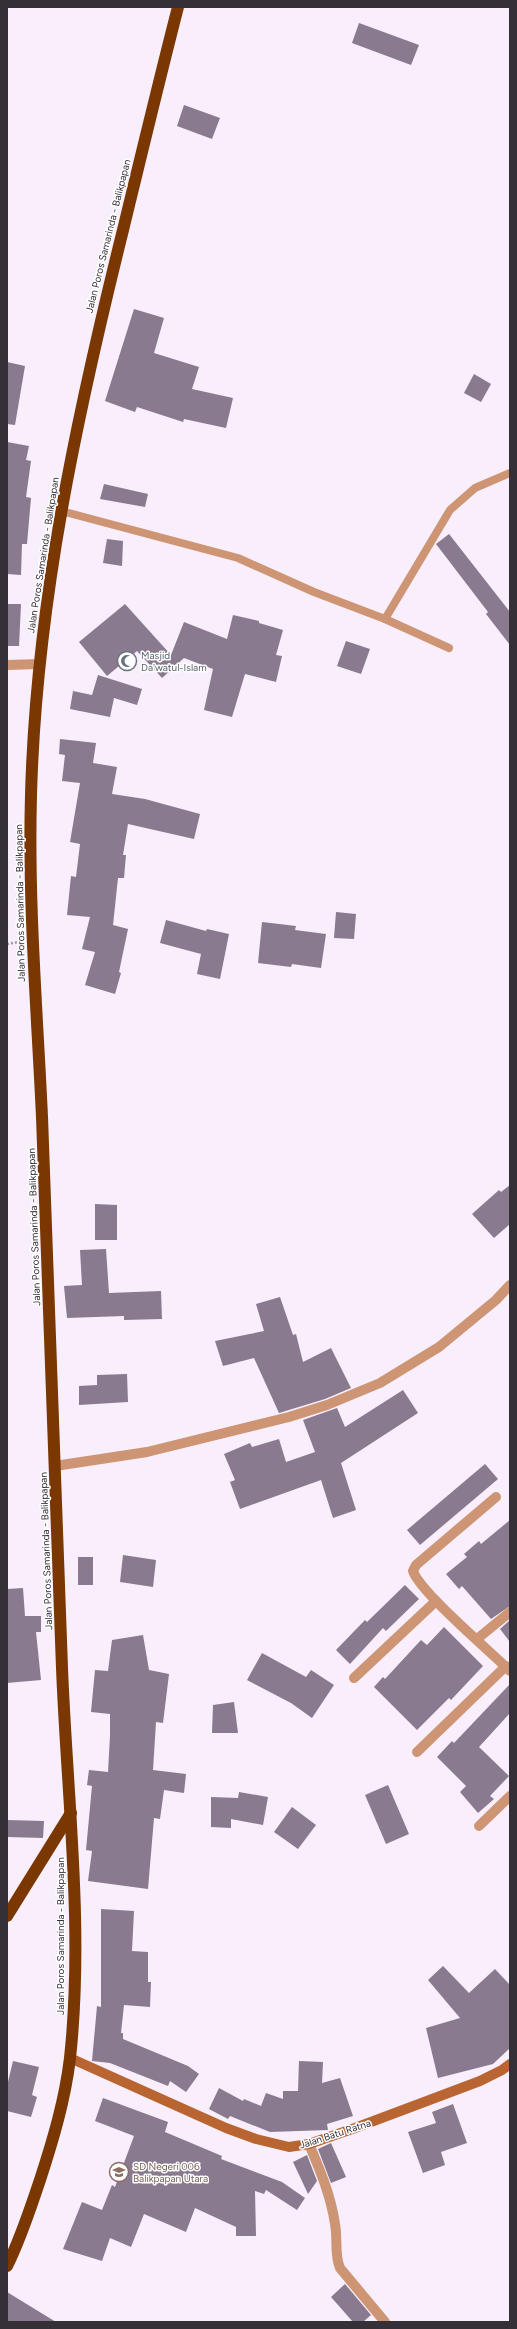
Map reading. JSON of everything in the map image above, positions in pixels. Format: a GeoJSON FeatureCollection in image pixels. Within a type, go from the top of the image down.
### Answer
{"type":"FeatureCollection","features":[{"type":"Feature","properties":{"kind":"highway","name":"Jalan Poros Samarinda - Balikpapan"},"geometry":{"type":"LineString","coordinates":[[7,2266],[27,2220],[55,2134],[70,2058],[74,1985],[71,1813],[63,1706],[42,1111],[32,965],[30,885],[31,790],[40,664],[45,610],[62,511],[97,333],[143,140],[178,7]]}},
{"type":"Feature","properties":{"kind":"highway","name":"Jalan Poros Samarinda - Balikpapan"},"geometry":{"type":"LineString","coordinates":[[7,1916],[71,1813]]}},
{"type":"Feature","properties":{"kind":"street"},"geometry":{"type":"LineString","coordinates":[[7,665],[40,664]]}},
{"type":"Feature","properties":{"kind":"street"},"geometry":{"type":"LineString","coordinates":[[55,1466],[147,1452],[289,1417],[327,1405],[380,1383],[428,1354],[490,1305],[510,1285]]}},
{"type":"Feature","properties":{"kind":"street"},"geometry":{"type":"LineString","coordinates":[[417,1752],[508,1669],[436,1601],[415,1578],[413,1571],[416,1565],[496,1497]]}},
{"type":"Feature","properties":{"kind":"street"},"geometry":{"type":"LineString","coordinates":[[354,1678],[436,1601]]}},
{"type":"Feature","properties":{"kind":"street"},"geometry":{"type":"LineString","coordinates":[[477,1639],[510,1612]]}},
{"type":"Feature","properties":{"kind":"street"},"geometry":{"type":"LineString","coordinates":[[479,1826],[510,1796]]}},
{"type":"Feature","properties":{"kind":"street","name":"Jalan Batu Ratna"},"geometry":{"type":"LineString","coordinates":[[70,2058],[256,2139],[289,2147],[310,2144],[480,2081],[502,2070],[510,2064]]}},
{"type":"Feature","properties":{"kind":"street"},"geometry":{"type":"LineString","coordinates":[[310,2144],[330,2196],[336,2226],[337,2260],[340,2268],[385,2322]]}},
{"type":"Feature","properties":{"kind":"lane"},"geometry":{"type":"LineString","coordinates":[[386,619],[450,510],[475,488],[510,473]]}},
{"type":"Feature","properties":{"kind":"lane"},"geometry":{"type":"LineString","coordinates":[[62,511],[238,558],[314,592],[386,619],[449,648]]}},
{"type":"Feature","properties":{"kind":"building"},"geometry":{"type":"Polygon","coordinates":[[[359,23],[419,45],[411,65],[352,43],[359,23]]]}},
{"type":"Feature","properties":{"kind":"building"},"geometry":{"type":"Polygon","coordinates":[[[184,105],[220,118],[212,139],[177,126],[184,105]]]}},
{"type":"Feature","properties":{"kind":"building"},"geometry":{"type":"Polygon","coordinates":[[[134,309],[164,318],[154,353],[199,367],[192,389],[233,398],[226,428],[184,419],[183,422],[137,407],[135,412],[105,401],[134,309]]]}},
{"type":"Feature","properties":{"kind":"building"},"geometry":{"type":"Polygon","coordinates":[[[7,362],[25,366],[15,425],[7,424],[7,362]]]}},
{"type":"Feature","properties":{"kind":"building"},"geometry":{"type":"Polygon","coordinates":[[[474,374],[491,384],[481,402],[464,393],[474,374]]]}},
{"type":"Feature","properties":{"kind":"building"},"geometry":{"type":"Polygon","coordinates":[[[7,442],[29,446],[26,460],[31,461],[26,497],[31,498],[27,544],[22,544],[21,575],[7,574],[7,442]]]}},
{"type":"Feature","properties":{"kind":"building"},"geometry":{"type":"Polygon","coordinates":[[[104,484],[148,494],[145,507],[100,499],[104,484]]]}},
{"type":"Feature","properties":{"kind":"building"},"geometry":{"type":"Polygon","coordinates":[[[449,534],[510,612],[510,645],[486,614],[488,612],[436,544],[449,534]]]}},
{"type":"Feature","properties":{"kind":"building"},"geometry":{"type":"Polygon","coordinates":[[[107,539],[123,541],[122,566],[103,563],[107,539]]]}},
{"type":"Feature","properties":{"kind":"building"},"geometry":{"type":"Polygon","coordinates":[[[7,604],[21,604],[19,646],[7,646],[7,604]]]}},
{"type":"Feature","properties":{"kind":"building"},"geometry":{"type":"Polygon","coordinates":[[[125,604],[171,655],[184,622],[227,639],[233,615],[259,621],[259,623],[283,630],[276,655],[282,656],[276,682],[245,674],[232,717],[204,710],[213,669],[184,658],[162,678],[137,651],[107,676],[79,642],[125,604]]]}},
{"type":"Feature","properties":{"kind":"building"},"geometry":{"type":"Polygon","coordinates":[[[346,641],[370,649],[361,674],[337,666],[346,641]]]}},
{"type":"Feature","properties":{"kind":"building"},"geometry":{"type":"Polygon","coordinates":[[[98,675],[142,689],[137,705],[114,698],[110,717],[70,709],[73,691],[92,695],[98,675]]]}},
{"type":"Feature","properties":{"kind":"building"},"geometry":{"type":"Polygon","coordinates":[[[60,739],[96,743],[93,763],[117,767],[112,794],[145,799],[200,814],[194,839],[128,824],[123,855],[126,855],[124,878],[118,878],[113,925],[128,929],[119,972],[121,973],[115,994],[85,985],[95,952],[82,949],[90,917],[67,915],[71,876],[76,877],[80,844],[70,842],[80,783],[62,781],[65,755],[59,754],[60,739]]]}},
{"type":"Feature","properties":{"kind":"building"},"geometry":{"type":"Polygon","coordinates":[[[336,912],[356,914],[354,939],[334,938],[336,912]]]}},
{"type":"Feature","properties":{"kind":"building"},"geometry":{"type":"Polygon","coordinates":[[[166,920],[206,931],[207,929],[229,934],[220,979],[197,974],[201,954],[160,943],[166,920]]]}},
{"type":"Feature","properties":{"kind":"building"},"geometry":{"type":"Polygon","coordinates":[[[262,922],[296,926],[295,930],[326,934],[321,968],[292,964],[291,967],[258,963],[262,922]]]}},
{"type":"Feature","properties":{"kind":"building"},"geometry":{"type":"Polygon","coordinates":[[[510,1185],[510,1224],[494,1238],[472,1214],[499,1190],[501,1192],[510,1185]]]}},
{"type":"Feature","properties":{"kind":"building"},"geometry":{"type":"Polygon","coordinates":[[[95,1204],[117,1205],[117,1240],[95,1240],[95,1204]]]}},
{"type":"Feature","properties":{"kind":"building"},"geometry":{"type":"Polygon","coordinates":[[[106,1249],[109,1293],[161,1291],[162,1319],[124,1320],[124,1316],[67,1318],[64,1286],[82,1285],[80,1250],[106,1249]]]}},
{"type":"Feature","properties":{"kind":"building"},"geometry":{"type":"Polygon","coordinates":[[[280,1297],[293,1335],[296,1334],[303,1362],[331,1348],[351,1388],[325,1399],[279,1413],[254,1358],[223,1366],[215,1341],[264,1331],[256,1304],[280,1297]]]}},
{"type":"Feature","properties":{"kind":"building"},"geometry":{"type":"Polygon","coordinates":[[[127,1374],[128,1402],[79,1405],[79,1386],[97,1385],[97,1375],[127,1374]]]}},
{"type":"Feature","properties":{"kind":"building"},"geometry":{"type":"Polygon","coordinates":[[[403,1390],[418,1413],[341,1463],[356,1510],[333,1518],[321,1480],[240,1509],[230,1482],[235,1480],[224,1454],[250,1443],[252,1447],[279,1439],[286,1462],[315,1452],[303,1420],[337,1408],[345,1427],[403,1390]]]}},
{"type":"Feature","properties":{"kind":"building"},"geometry":{"type":"Polygon","coordinates":[[[485,1464],[498,1479],[420,1545],[407,1530],[485,1464]]]}},
{"type":"Feature","properties":{"kind":"building"},"geometry":{"type":"Polygon","coordinates":[[[510,1520],[510,1606],[491,1619],[462,1586],[459,1589],[446,1574],[467,1557],[464,1554],[479,1541],[481,1544],[510,1520]]]}},
{"type":"Feature","properties":{"kind":"building"},"geometry":{"type":"Polygon","coordinates":[[[123,1555],[156,1560],[153,1587],[120,1582],[123,1555]]]}},
{"type":"Feature","properties":{"kind":"building"},"geometry":{"type":"Polygon","coordinates":[[[78,1557],[93,1557],[93,1585],[78,1585],[78,1557]]]}},
{"type":"Feature","properties":{"kind":"building"},"geometry":{"type":"Polygon","coordinates":[[[405,1585],[419,1599],[386,1631],[383,1628],[350,1664],[336,1650],[365,1620],[367,1622],[405,1585]]]}},
{"type":"Feature","properties":{"kind":"building"},"geometry":{"type":"Polygon","coordinates":[[[23,1588],[25,1616],[41,1616],[41,1632],[36,1632],[41,1680],[7,1683],[7,1589],[23,1588]]]}},
{"type":"Feature","properties":{"kind":"building"},"geometry":{"type":"Polygon","coordinates":[[[510,1620],[510,1642],[500,1629],[510,1620]]]}},
{"type":"Feature","properties":{"kind":"building"},"geometry":{"type":"Polygon","coordinates":[[[444,1627],[483,1666],[451,1700],[449,1698],[417,1730],[374,1687],[383,1677],[385,1679],[421,1640],[427,1645],[444,1627]]]}},
{"type":"Feature","properties":{"kind":"building"},"geometry":{"type":"Polygon","coordinates":[[[143,1635],[149,1670],[169,1674],[163,1723],[156,1722],[153,1770],[186,1774],[184,1793],[164,1790],[160,1819],[154,1818],[148,1889],[88,1881],[92,1851],[86,1850],[92,1786],[87,1785],[89,1770],[108,1772],[110,1736],[110,1714],[91,1712],[95,1670],[108,1671],[112,1640],[143,1635]]]}},
{"type":"Feature","properties":{"kind":"building"},"geometry":{"type":"Polygon","coordinates":[[[262,1653],[306,1677],[311,1670],[334,1685],[312,1718],[291,1703],[247,1680],[262,1653]]]}},
{"type":"Feature","properties":{"kind":"building"},"geometry":{"type":"Polygon","coordinates":[[[510,1684],[510,1713],[479,1747],[509,1776],[490,1796],[494,1799],[478,1813],[460,1792],[466,1786],[437,1757],[452,1741],[454,1743],[510,1684]]]}},
{"type":"Feature","properties":{"kind":"building"},"geometry":{"type":"Polygon","coordinates":[[[234,1702],[238,1733],[212,1733],[213,1705],[234,1702]]]}},
{"type":"Feature","properties":{"kind":"building"},"geometry":{"type":"Polygon","coordinates":[[[388,1785],[409,1834],[386,1844],[365,1795],[388,1785]]]}},
{"type":"Feature","properties":{"kind":"building"},"geometry":{"type":"Polygon","coordinates":[[[239,1792],[268,1797],[263,1825],[231,1819],[231,1828],[211,1827],[211,1797],[238,1798],[239,1792]]]}},
{"type":"Feature","properties":{"kind":"building"},"geometry":{"type":"Polygon","coordinates":[[[292,1807],[316,1825],[298,1849],[274,1832],[292,1807]]]}},
{"type":"Feature","properties":{"kind":"building"},"geometry":{"type":"Polygon","coordinates":[[[7,1820],[44,1821],[43,1838],[7,1837],[7,1820]]]}},
{"type":"Feature","properties":{"kind":"building"},"geometry":{"type":"Polygon","coordinates":[[[101,1909],[134,1911],[132,1951],[148,1952],[148,1982],[151,1982],[150,2007],[124,2005],[121,2033],[123,2033],[123,2039],[188,2066],[199,2074],[186,2092],[170,2081],[168,2086],[110,2063],[92,2061],[97,2006],[101,2007],[101,1909]]]}},
{"type":"Feature","properties":{"kind":"building"},"geometry":{"type":"Polygon","coordinates":[[[443,1966],[469,1993],[495,1969],[510,1985],[510,2048],[493,2064],[438,2078],[426,2028],[460,2018],[428,1980],[443,1966]]]}},
{"type":"Feature","properties":{"kind":"building"},"geometry":{"type":"Polygon","coordinates":[[[13,2061],[39,2067],[32,2095],[37,2097],[31,2117],[7,2111],[7,2086],[13,2061]]]}},
{"type":"Feature","properties":{"kind":"building"},"geometry":{"type":"Polygon","coordinates":[[[299,2061],[323,2062],[322,2083],[340,2078],[353,2116],[327,2124],[328,2130],[270,2132],[230,2116],[228,2119],[209,2109],[219,2088],[243,2101],[244,2099],[261,2106],[266,2093],[283,2099],[283,2091],[298,2091],[299,2061]]]}},
{"type":"Feature","properties":{"kind":"building"},"geometry":{"type":"Polygon","coordinates":[[[103,2098],[168,2122],[165,2132],[222,2156],[221,2159],[282,2182],[305,2198],[297,2210],[266,2190],[264,2194],[255,2191],[256,2236],[236,2236],[236,2227],[195,2208],[186,2232],[144,2214],[131,2247],[110,2238],[102,2261],[63,2249],[82,2202],[102,2210],[112,2185],[115,2187],[134,2136],[95,2121],[103,2098]]]}},
{"type":"Feature","properties":{"kind":"building"},"geometry":{"type":"Polygon","coordinates":[[[453,2104],[467,2143],[441,2152],[445,2165],[423,2173],[408,2132],[436,2123],[432,2112],[453,2104]]]}},
{"type":"Feature","properties":{"kind":"building"},"geometry":{"type":"Polygon","coordinates":[[[331,2143],[346,2177],[331,2183],[318,2149],[331,2143]]]}},
{"type":"Feature","properties":{"kind":"building"},"geometry":{"type":"Polygon","coordinates":[[[307,2155],[317,2181],[308,2194],[293,2162],[307,2155]]]}},
{"type":"Feature","properties":{"kind":"building"},"geometry":{"type":"Polygon","coordinates":[[[345,2284],[371,2315],[363,2322],[353,2322],[331,2297],[345,2284]]]}},
{"type":"Feature","properties":{"kind":"building"},"geometry":{"type":"Polygon","coordinates":[[[7,2292],[56,2322],[7,2322],[7,2292]]]}},
{"type":"Feature","properties":{"kind":"place","name":"Masjid Da'watul-Islam"},"geometry":{"type":"Point","coordinates":[127,661]}},
{"type":"Feature","properties":{"kind":"place","name":"SD Negeri 006 Balikpapan Utara"},"geometry":{"type":"Point","coordinates":[119,2172]}}]}
